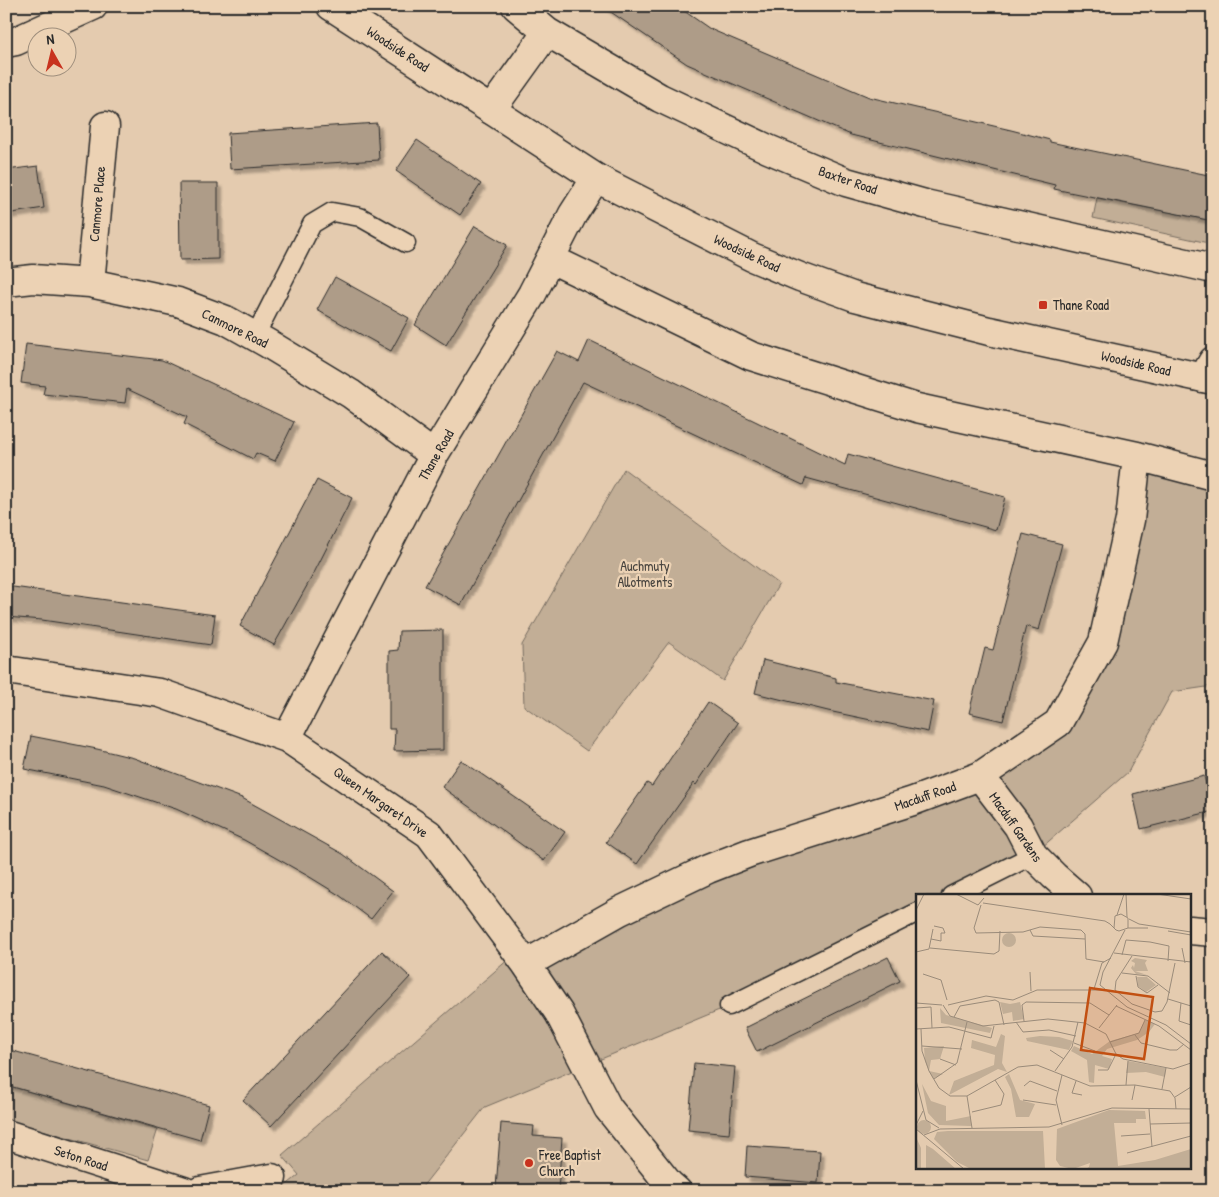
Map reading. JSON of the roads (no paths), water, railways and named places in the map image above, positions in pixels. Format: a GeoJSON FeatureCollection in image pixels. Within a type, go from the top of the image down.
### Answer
{"type":"FeatureCollection","features":[{"type":"Feature","properties":{"kind":"street"},"geometry":{"type":"LineString","coordinates":[[6,43],[16,41],[59,16],[93,6]]}},
{"type":"Feature","properties":{"kind":"street","name":"Woodside Road"},"geometry":{"type":"LineString","coordinates":[[331,6],[596,178],[752,256],[800,277],[855,297],[989,331],[1209,373]]}},
{"type":"Feature","properties":{"kind":"street","name":"Baxter Road"},"geometry":{"type":"LineString","coordinates":[[516,6],[547,32],[660,98],[768,149],[846,182],[925,204],[1213,268]]}},
{"type":"Feature","properties":{"kind":"street"},"geometry":{"type":"LineString","coordinates":[[491,110],[547,32]]}},
{"type":"Feature","properties":{"kind":"street","name":"Canmore Place"},"geometry":{"type":"LineString","coordinates":[[90,282],[105,126]]}},
{"type":"Feature","properties":{"kind":"street","name":"Thane Road"},"geometry":{"type":"LineString","coordinates":[[287,738],[434,455],[486,371],[551,259],[573,214],[596,178]]}},
{"type":"Feature","properties":{"kind":"street"},"geometry":{"type":"LineString","coordinates":[[551,259],[751,356],[917,408],[1137,456],[1213,476]]}},
{"type":"Feature","properties":{"kind":"street","name":"Canmore Road"},"geometry":{"type":"LineString","coordinates":[[6,282],[33,279],[90,282],[178,302],[226,320],[351,394],[434,455]]}},
{"type":"Feature","properties":{"kind":"street","name":"Macduff Road"},"geometry":{"type":"LineString","coordinates":[[526,964],[620,911],[708,869],[749,853],[913,801],[980,776],[1058,723],[1103,642],[1130,520],[1137,456]]}},
{"type":"Feature","properties":{"kind":"street","name":"Queen Margaret Drive"},"geometry":{"type":"LineString","coordinates":[[6,670],[160,693],[287,738],[429,834],[526,964],[559,1013],[608,1108],[670,1188]]}},
{"type":"Feature","properties":{"kind":"street","name":"Macduff Gardens"},"geometry":{"type":"LineString","coordinates":[[980,776],[1018,826],[1033,855],[1075,894]]}},
{"type":"Feature","properties":{"kind":"street"},"geometry":{"type":"LineString","coordinates":[[1192,930],[1213,932]]}},
{"type":"Feature","properties":{"kind":"street","name":"Seton Road"},"geometry":{"type":"LineString","coordinates":[[6,1134],[184,1191]]}},
{"type":"Feature","properties":{"kind":"street"},"geometry":{"type":"LineString","coordinates":[[200,1191],[272,1178]]}},
{"type":"Feature","properties":{"kind":"lane"},"geometry":{"type":"LineString","coordinates":[[255,336],[312,224],[332,212],[360,217],[406,244]]}},
{"type":"Feature","properties":{"kind":"lane"},"geometry":{"type":"LineString","coordinates":[[955,894],[1033,855]]}},
{"type":"Feature","properties":{"kind":"lane"},"geometry":{"type":"LineString","coordinates":[[729,1006],[916,913]]}},
{"type":"Feature","properties":{"kind":"place","name":"Thane Road"},"geometry":{"type":"Point","coordinates":[1043,305]}},
{"type":"Feature","properties":{"kind":"place","name":"Free Baptist Church"},"geometry":{"type":"Point","coordinates":[529,1163]}},
{"type":"Feature","properties":{"kind":"park label","name":"Auchmuty Allotments"},"geometry":{"type":"Point","coordinates":[645,574]}}]}
